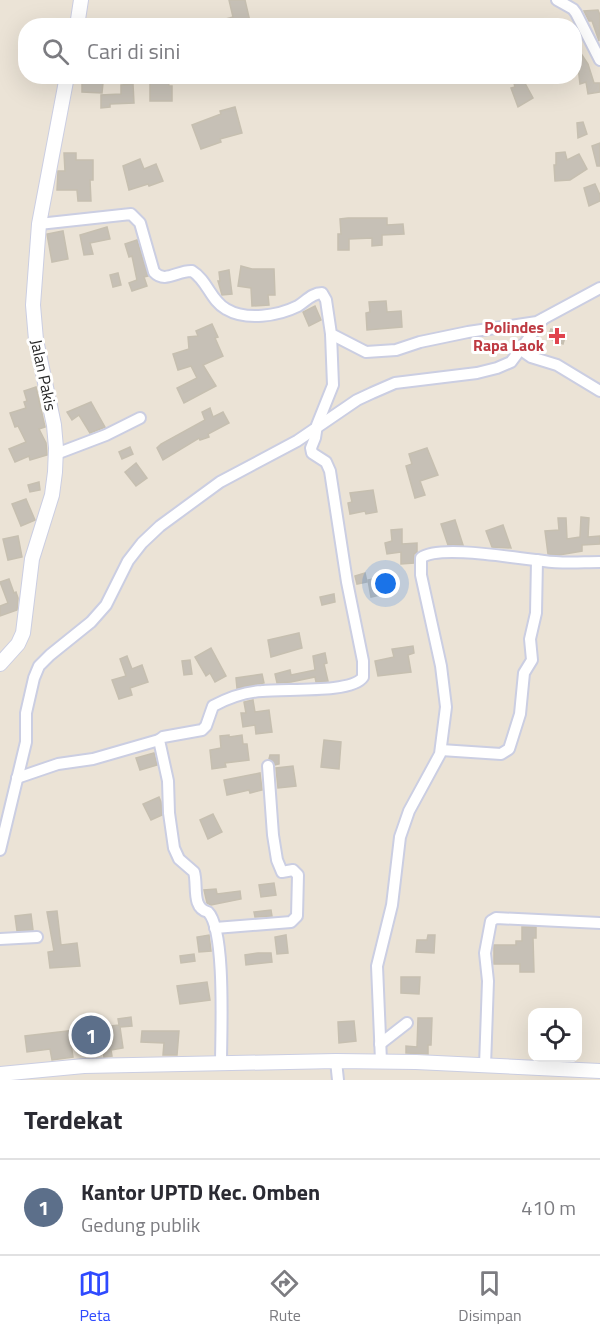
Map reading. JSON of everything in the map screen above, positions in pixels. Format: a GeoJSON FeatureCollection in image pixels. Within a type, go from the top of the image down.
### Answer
{"type":"FeatureCollection","features":[{"type":"Feature","properties":{"kind":"street"},"geometry":{"type":"LineString","coordinates":[[78,18],[81,0]]}},
{"type":"Feature","properties":{"kind":"street"},"geometry":{"type":"LineString","coordinates":[[557,0],[573,9],[579,18]]}},
{"type":"Feature","properties":{"kind":"street"},"geometry":{"type":"LineString","coordinates":[[582,25],[600,60]]}},
{"type":"Feature","properties":{"kind":"street","name":"Jalan Pakis"},"geometry":{"type":"LineString","coordinates":[[0,664],[12,651],[23,633],[32,559],[52,495],[56,454],[54,425],[36,340],[33,305],[39,224],[65,84]]}},
{"type":"Feature","properties":{"kind":"street"},"geometry":{"type":"LineString","coordinates":[[17,778],[58,764],[93,759],[167,736],[202,730],[206,726],[213,706],[245,694],[264,690],[304,690],[346,686],[358,682],[363,677],[363,661],[347,582],[330,471],[326,462],[311,451],[316,428],[333,385],[332,334],[326,300],[322,293],[315,294],[301,304],[282,312],[254,316],[224,309],[202,280],[192,271],[185,271],[166,278],[158,277],[154,272],[140,223],[131,214],[39,224]]}},
{"type":"Feature","properties":{"kind":"street"},"geometry":{"type":"LineString","coordinates":[[332,334],[366,352],[380,352],[458,334],[543,319],[600,288]]}},
{"type":"Feature","properties":{"kind":"street"},"geometry":{"type":"LineString","coordinates":[[0,850],[26,742],[26,713],[30,692],[39,666],[91,622],[106,605],[128,561],[142,543],[160,526],[220,482],[297,441],[357,400],[395,383],[477,373],[511,362],[543,319]]}},
{"type":"Feature","properties":{"kind":"street"},"geometry":{"type":"LineString","coordinates":[[521,350],[531,357],[557,365],[600,391]]}},
{"type":"Feature","properties":{"kind":"street"},"geometry":{"type":"LineString","coordinates":[[56,454],[106,435],[140,418]]}},
{"type":"Feature","properties":{"kind":"street"},"geometry":{"type":"LineString","coordinates":[[381,1061],[377,966],[392,905],[400,837],[409,811],[441,750],[446,707],[444,686],[426,602],[421,558],[433,553],[600,562]]}},
{"type":"Feature","properties":{"kind":"street"},"geometry":{"type":"LineString","coordinates":[[441,750],[501,754],[509,749],[520,714],[524,673],[532,660],[530,639],[536,613],[537,560]]}},
{"type":"Feature","properties":{"kind":"street"},"geometry":{"type":"LineString","coordinates":[[159,740],[168,781],[169,813],[174,848],[179,859],[194,872],[198,905],[212,916],[215,928],[221,980],[220,1063]]}},
{"type":"Feature","properties":{"kind":"street"},"geometry":{"type":"LineString","coordinates":[[215,928],[291,922],[297,915],[298,876],[293,870],[282,872],[277,860],[268,766]]}},
{"type":"Feature","properties":{"kind":"street"},"geometry":{"type":"LineString","coordinates":[[485,1066],[488,981],[485,953],[491,921],[496,918],[600,923]]}},
{"type":"Feature","properties":{"kind":"street"},"geometry":{"type":"LineString","coordinates":[[0,939],[37,936]]}},
{"type":"Feature","properties":{"kind":"street"},"geometry":{"type":"LineString","coordinates":[[380,1044],[407,1023]]}},
{"type":"Feature","properties":{"kind":"street"},"geometry":{"type":"LineString","coordinates":[[0,1074],[84,1066],[336,1061],[600,1071]]}},
{"type":"Feature","properties":{"kind":"street"},"geometry":{"type":"LineString","coordinates":[[336,1061],[338,1080]]}},
{"type":"Feature","properties":{"kind":"building"},"geometry":{"type":"Polygon","coordinates":[[[229,0],[245,0],[249,18],[229,18],[233,17],[229,0]]]}},
{"type":"Feature","properties":{"kind":"building"},"geometry":{"type":"Polygon","coordinates":[[[598,10],[600,15],[599,41],[592,21],[589,21],[584,11],[598,10]]]}},
{"type":"Feature","properties":{"kind":"building"},"geometry":{"type":"Polygon","coordinates":[[[582,55],[588,64],[594,83],[600,83],[600,92],[588,94],[586,82],[582,83],[582,55]]]}},
{"type":"Feature","properties":{"kind":"building"},"geometry":{"type":"Polygon","coordinates":[[[82,84],[103,84],[102,93],[82,92],[82,84]]]}},
{"type":"Feature","properties":{"kind":"building"},"geometry":{"type":"Polygon","coordinates":[[[133,84],[134,103],[110,104],[110,107],[101,108],[101,95],[121,94],[121,85],[133,84]]]}},
{"type":"Feature","properties":{"kind":"building"},"geometry":{"type":"Polygon","coordinates":[[[150,84],[172,86],[172,101],[150,101],[150,84]]]}},
{"type":"Feature","properties":{"kind":"building"},"geometry":{"type":"Polygon","coordinates":[[[514,84],[525,84],[533,98],[518,107],[511,88],[515,87],[514,84]]]}},
{"type":"Feature","properties":{"kind":"building"},"geometry":{"type":"Polygon","coordinates":[[[235,107],[242,133],[220,139],[221,142],[201,149],[192,125],[221,114],[220,111],[235,107]]]}},
{"type":"Feature","properties":{"kind":"building"},"geometry":{"type":"Polygon","coordinates":[[[583,122],[587,134],[578,138],[577,123],[583,122]]]}},
{"type":"Feature","properties":{"kind":"building"},"geometry":{"type":"Polygon","coordinates":[[[600,143],[600,166],[597,166],[592,146],[600,143]]]}},
{"type":"Feature","properties":{"kind":"building"},"geometry":{"type":"Polygon","coordinates":[[[565,152],[567,160],[579,154],[587,169],[570,180],[555,181],[556,153],[565,152]]]}},
{"type":"Feature","properties":{"kind":"building"},"geometry":{"type":"Polygon","coordinates":[[[64,153],[76,153],[76,160],[93,160],[93,180],[90,180],[91,201],[78,201],[77,190],[57,190],[58,171],[65,171],[64,153]]]}},
{"type":"Feature","properties":{"kind":"building"},"geometry":{"type":"Polygon","coordinates":[[[140,159],[144,169],[156,164],[163,181],[129,190],[123,166],[140,159]]]}},
{"type":"Feature","properties":{"kind":"building"},"geometry":{"type":"Polygon","coordinates":[[[595,184],[600,201],[589,206],[584,188],[595,184]]]}},
{"type":"Feature","properties":{"kind":"building"},"geometry":{"type":"Polygon","coordinates":[[[387,218],[387,225],[403,224],[404,234],[382,235],[382,245],[372,246],[372,238],[349,239],[349,250],[338,250],[338,234],[341,234],[340,219],[387,218]]]}},
{"type":"Feature","properties":{"kind":"building"},"geometry":{"type":"Polygon","coordinates":[[[107,227],[110,239],[90,243],[93,254],[84,255],[80,235],[107,227]]]}},
{"type":"Feature","properties":{"kind":"building"},"geometry":{"type":"Polygon","coordinates":[[[63,231],[68,259],[52,262],[47,234],[63,231]]]}},
{"type":"Feature","properties":{"kind":"building"},"geometry":{"type":"Polygon","coordinates":[[[137,240],[148,276],[144,277],[147,286],[132,291],[129,283],[137,280],[132,256],[129,257],[125,244],[137,240]]]}},
{"type":"Feature","properties":{"kind":"building"},"geometry":{"type":"Polygon","coordinates":[[[241,266],[252,269],[274,269],[275,295],[268,295],[269,305],[252,306],[251,288],[238,286],[241,266]]]}},
{"type":"Feature","properties":{"kind":"building"},"geometry":{"type":"Polygon","coordinates":[[[229,270],[232,294],[222,295],[218,281],[220,281],[219,272],[229,270]]]}},
{"type":"Feature","properties":{"kind":"building"},"geometry":{"type":"Polygon","coordinates":[[[118,273],[121,285],[113,287],[110,275],[118,273]]]}},
{"type":"Feature","properties":{"kind":"building"},"geometry":{"type":"Polygon","coordinates":[[[386,301],[387,312],[401,311],[402,327],[367,330],[366,313],[370,312],[369,302],[386,301]]]}},
{"type":"Feature","properties":{"kind":"building"},"geometry":{"type":"Polygon","coordinates":[[[315,306],[321,320],[309,326],[303,312],[315,306]]]}},
{"type":"Feature","properties":{"kind":"building"},"geometry":{"type":"Polygon","coordinates":[[[212,324],[223,356],[203,365],[216,386],[184,403],[177,388],[197,378],[191,366],[178,370],[173,354],[189,349],[188,337],[198,336],[196,331],[212,324]]]}},
{"type":"Feature","properties":{"kind":"building","name":"Polindes Rapa Laok"},"geometry":{"type":"Polygon","coordinates":[[[551,329],[566,334],[563,344],[548,338],[551,329]]]}},
{"type":"Feature","properties":{"kind":"building"},"geometry":{"type":"Polygon","coordinates":[[[36,387],[45,427],[39,429],[46,443],[47,455],[30,460],[29,456],[15,462],[9,449],[26,442],[18,426],[15,427],[10,413],[26,408],[24,402],[27,401],[24,391],[36,387]]]}},
{"type":"Feature","properties":{"kind":"building"},"geometry":{"type":"Polygon","coordinates":[[[91,402],[105,427],[90,433],[79,415],[72,420],[67,412],[91,402]]]}},
{"type":"Feature","properties":{"kind":"building"},"geometry":{"type":"Polygon","coordinates":[[[210,408],[213,417],[223,412],[229,423],[208,434],[209,437],[200,440],[199,438],[163,460],[157,448],[205,420],[202,412],[210,408]]]}},
{"type":"Feature","properties":{"kind":"building"},"geometry":{"type":"Polygon","coordinates":[[[130,447],[133,454],[122,459],[119,452],[130,447]]]}},
{"type":"Feature","properties":{"kind":"building"},"geometry":{"type":"Polygon","coordinates":[[[427,448],[438,475],[420,481],[425,495],[415,498],[406,466],[412,464],[409,454],[427,448]]]}},
{"type":"Feature","properties":{"kind":"building"},"geometry":{"type":"Polygon","coordinates":[[[136,463],[147,478],[136,486],[125,472],[136,463]]]}},
{"type":"Feature","properties":{"kind":"building"},"geometry":{"type":"Polygon","coordinates":[[[39,482],[40,490],[30,492],[28,485],[39,482]]]}},
{"type":"Feature","properties":{"kind":"building"},"geometry":{"type":"Polygon","coordinates":[[[373,490],[377,512],[366,514],[365,511],[350,514],[348,503],[352,502],[350,493],[373,490]]]}},
{"type":"Feature","properties":{"kind":"building"},"geometry":{"type":"Polygon","coordinates":[[[26,499],[35,520],[21,526],[12,504],[26,499]]]}},
{"type":"Feature","properties":{"kind":"building"},"geometry":{"type":"Polygon","coordinates":[[[581,517],[589,518],[588,537],[600,536],[600,544],[582,545],[582,551],[559,555],[548,554],[545,531],[559,530],[558,518],[566,518],[567,539],[580,537],[581,517]]]}},
{"type":"Feature","properties":{"kind":"building"},"geometry":{"type":"Polygon","coordinates":[[[455,520],[463,545],[448,545],[441,524],[455,520]]]}},
{"type":"Feature","properties":{"kind":"building"},"geometry":{"type":"Polygon","coordinates":[[[503,525],[511,548],[492,547],[486,531],[503,525]]]}},
{"type":"Feature","properties":{"kind":"building"},"geometry":{"type":"Polygon","coordinates":[[[402,529],[402,544],[417,543],[414,563],[401,564],[401,552],[387,554],[385,543],[392,541],[391,530],[402,529]]]}},
{"type":"Feature","properties":{"kind":"building"},"geometry":{"type":"Polygon","coordinates":[[[18,536],[22,557],[8,560],[3,539],[18,536]]]}},
{"type":"Feature","properties":{"kind":"building"},"geometry":{"type":"Polygon","coordinates":[[[365,573],[367,582],[357,584],[355,576],[365,573]]]}},
{"type":"Feature","properties":{"kind":"building"},"geometry":{"type":"Polygon","coordinates":[[[382,577],[385,594],[371,597],[368,580],[382,577]]]}},
{"type":"Feature","properties":{"kind":"building"},"geometry":{"type":"Polygon","coordinates":[[[9,579],[18,598],[17,610],[0,616],[0,606],[8,603],[0,582],[9,579]]]}},
{"type":"Feature","properties":{"kind":"building"},"geometry":{"type":"Polygon","coordinates":[[[334,594],[335,602],[322,605],[320,597],[334,594]]]}},
{"type":"Feature","properties":{"kind":"building"},"geometry":{"type":"Polygon","coordinates":[[[299,633],[302,648],[271,657],[268,640],[299,633]]]}},
{"type":"Feature","properties":{"kind":"building"},"geometry":{"type":"Polygon","coordinates":[[[413,646],[414,653],[408,655],[411,672],[378,676],[375,661],[394,657],[392,649],[413,646]]]}},
{"type":"Feature","properties":{"kind":"building"},"geometry":{"type":"Polygon","coordinates":[[[211,648],[226,676],[215,682],[210,673],[206,676],[195,657],[211,648]]]}},
{"type":"Feature","properties":{"kind":"building"},"geometry":{"type":"Polygon","coordinates":[[[325,653],[327,663],[324,664],[328,681],[316,682],[315,677],[277,683],[275,674],[290,670],[291,675],[315,670],[313,656],[325,653]]]}},
{"type":"Feature","properties":{"kind":"building"},"geometry":{"type":"Polygon","coordinates":[[[127,656],[132,669],[142,665],[148,682],[130,688],[132,695],[119,699],[112,680],[126,676],[120,659],[127,656]]]}},
{"type":"Feature","properties":{"kind":"building"},"geometry":{"type":"Polygon","coordinates":[[[190,660],[192,674],[184,675],[182,661],[190,660]]]}},
{"type":"Feature","properties":{"kind":"building"},"geometry":{"type":"Polygon","coordinates":[[[262,674],[264,683],[237,688],[236,678],[262,674]]]}},
{"type":"Feature","properties":{"kind":"building"},"geometry":{"type":"Polygon","coordinates":[[[253,700],[255,712],[269,710],[272,732],[256,734],[255,725],[243,727],[241,713],[246,713],[244,702],[253,700]]]}},
{"type":"Feature","properties":{"kind":"building"},"geometry":{"type":"Polygon","coordinates":[[[229,735],[229,737],[242,735],[243,744],[247,744],[249,760],[225,763],[226,767],[212,769],[210,750],[221,748],[220,736],[229,735]]]}},
{"type":"Feature","properties":{"kind":"building"},"geometry":{"type":"Polygon","coordinates":[[[324,740],[341,742],[339,769],[321,767],[324,740]]]}},
{"type":"Feature","properties":{"kind":"building"},"geometry":{"type":"Polygon","coordinates":[[[154,753],[157,765],[140,770],[136,758],[154,753]]]}},
{"type":"Feature","properties":{"kind":"building"},"geometry":{"type":"Polygon","coordinates":[[[270,755],[279,755],[279,764],[275,765],[269,759],[270,755]]]}},
{"type":"Feature","properties":{"kind":"building"},"geometry":{"type":"Polygon","coordinates":[[[293,766],[296,786],[278,788],[276,768],[293,766]]]}},
{"type":"Feature","properties":{"kind":"building"},"geometry":{"type":"Polygon","coordinates":[[[260,773],[262,790],[250,793],[249,790],[227,795],[224,780],[260,773]]]}},
{"type":"Feature","properties":{"kind":"building"},"geometry":{"type":"Polygon","coordinates":[[[159,797],[162,815],[151,820],[143,804],[159,797]]]}},
{"type":"Feature","properties":{"kind":"building"},"geometry":{"type":"Polygon","coordinates":[[[213,814],[222,832],[208,839],[200,820],[213,814]]]}},
{"type":"Feature","properties":{"kind":"building"},"geometry":{"type":"Polygon","coordinates":[[[274,883],[276,895],[261,897],[259,885],[274,883]]]}},
{"type":"Feature","properties":{"kind":"building"},"geometry":{"type":"Polygon","coordinates":[[[216,889],[217,894],[240,891],[241,899],[211,905],[207,903],[204,890],[216,889]]]}},
{"type":"Feature","properties":{"kind":"building"},"geometry":{"type":"Polygon","coordinates":[[[271,910],[272,916],[255,917],[254,912],[271,910]]]}},
{"type":"Feature","properties":{"kind":"building"},"geometry":{"type":"Polygon","coordinates":[[[57,911],[61,945],[77,943],[80,966],[50,968],[48,952],[54,951],[47,912],[57,911]]]}},
{"type":"Feature","properties":{"kind":"building"},"geometry":{"type":"Polygon","coordinates":[[[31,914],[33,930],[17,931],[15,916],[31,914]]]}},
{"type":"Feature","properties":{"kind":"building"},"geometry":{"type":"Polygon","coordinates":[[[522,927],[536,927],[536,938],[533,938],[534,972],[520,972],[520,964],[494,964],[494,945],[516,945],[516,941],[522,941],[522,927]]]}},
{"type":"Feature","properties":{"kind":"building"},"geometry":{"type":"Polygon","coordinates":[[[209,935],[211,951],[199,952],[197,937],[209,935]]]}},
{"type":"Feature","properties":{"kind":"building"},"geometry":{"type":"Polygon","coordinates":[[[286,935],[288,953],[277,954],[275,937],[286,935]]]}},
{"type":"Feature","properties":{"kind":"building"},"geometry":{"type":"Polygon","coordinates":[[[428,935],[435,935],[434,953],[416,952],[417,940],[427,940],[428,935]]]}},
{"type":"Feature","properties":{"kind":"building"},"geometry":{"type":"Polygon","coordinates":[[[271,953],[272,962],[246,965],[245,955],[271,953]]]}},
{"type":"Feature","properties":{"kind":"building"},"geometry":{"type":"Polygon","coordinates":[[[194,954],[195,961],[181,963],[180,956],[194,954]]]}},
{"type":"Feature","properties":{"kind":"building"},"geometry":{"type":"Polygon","coordinates":[[[401,977],[420,977],[419,994],[401,993],[401,977]]]}},
{"type":"Feature","properties":{"kind":"building"},"geometry":{"type":"Polygon","coordinates":[[[207,982],[210,1000],[180,1004],[177,986],[207,982]]]}},
{"type":"Feature","properties":{"kind":"building"},"geometry":{"type":"Polygon","coordinates":[[[131,1017],[132,1026],[120,1027],[123,1048],[111,1050],[112,1056],[104,1057],[101,1040],[71,1044],[73,1057],[52,1060],[50,1049],[27,1052],[25,1036],[119,1025],[118,1019],[131,1017]]]}},
{"type":"Feature","properties":{"kind":"building"},"geometry":{"type":"Polygon","coordinates":[[[418,1018],[432,1018],[431,1045],[428,1045],[428,1054],[406,1053],[406,1046],[417,1047],[418,1018]]]}},
{"type":"Feature","properties":{"kind":"building"},"geometry":{"type":"Polygon","coordinates":[[[354,1021],[356,1041],[339,1043],[338,1022],[354,1021]]]}},
{"type":"Feature","properties":{"kind":"building"},"geometry":{"type":"Polygon","coordinates":[[[142,1031],[179,1031],[177,1055],[163,1055],[164,1043],[141,1042],[142,1031]]]}},
{"type":"Feature","properties":{"kind":"place","name":"Polindes Rapa Laok"},"geometry":{"type":"Point","coordinates":[557,336]}},
{"type":"Feature","properties":{"kind":"place","name":"Kantor UPTD Kec. Omben"},"geometry":{"type":"Point","coordinates":[91,1035]}}]}
